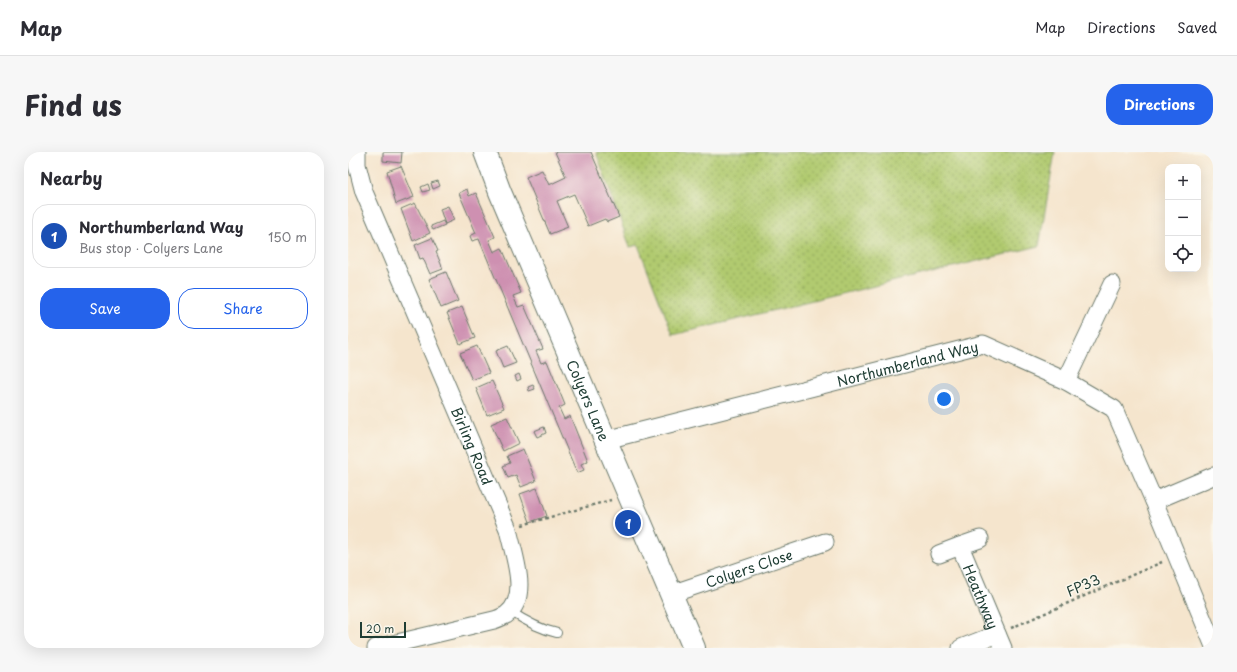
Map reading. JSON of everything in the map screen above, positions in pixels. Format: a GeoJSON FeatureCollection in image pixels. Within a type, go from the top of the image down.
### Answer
{"type":"FeatureCollection","features":[{"type":"Feature","properties":{"kind":"street","name":"Birling Road"},"geometry":{"type":"LineString","coordinates":[[357,152],[357,165],[364,192],[508,529],[519,581],[519,594],[515,605],[510,610]]}},
{"type":"Feature","properties":{"kind":"street","name":"Colyers Lane"},"geometry":{"type":"LineString","coordinates":[[485,152],[500,192],[694,648]]}},
{"type":"Feature","properties":{"kind":"street"},"geometry":{"type":"LineString","coordinates":[[1066,381],[1112,284]]}},
{"type":"Feature","properties":{"kind":"street","name":"Northumberland Way"},"geometry":{"type":"LineString","coordinates":[[606,440],[983,344],[1066,381],[1114,409],[1213,644]]}},
{"type":"Feature","properties":{"kind":"street"},"geometry":{"type":"LineString","coordinates":[[1154,501],[1213,476]]}},
{"type":"Feature","properties":{"kind":"street","name":"Heathway"},"geometry":{"type":"LineString","coordinates":[[939,554],[980,539]]}},
{"type":"Feature","properties":{"kind":"street","name":"Colyers Close"},"geometry":{"type":"LineString","coordinates":[[672,594],[825,542]]}},
{"type":"Feature","properties":{"kind":"street","name":"Heathway"},"geometry":{"type":"LineString","coordinates":[[960,546],[1000,641]]}},
{"type":"Feature","properties":{"kind":"street"},"geometry":{"type":"LineString","coordinates":[[376,648],[494,620],[506,615],[510,610]]}},
{"type":"Feature","properties":{"kind":"street"},"geometry":{"type":"LineString","coordinates":[[961,648],[1000,641]]}},
{"type":"Feature","properties":{"kind":"lane"},"geometry":{"type":"LineString","coordinates":[[510,610],[532,625],[543,630],[557,633]]}},
{"type":"Feature","properties":{"kind":"path"},"geometry":{"type":"LineString","coordinates":[[508,529],[629,495]]}},
{"type":"Feature","properties":{"kind":"path","name":"FP33"},"geometry":{"type":"LineString","coordinates":[[1000,641],[1176,556]]}},
{"type":"Feature","properties":{"kind":"green space"},"geometry":{"type":"Polygon","coordinates":[[[596,152],[1055,152],[1039,246],[673,335],[638,245],[630,247],[596,152]]]}},
{"type":"Feature","properties":{"kind":"building"},"geometry":{"type":"Polygon","coordinates":[[[383,152],[402,152],[401,163],[383,161],[383,152]]]}},
{"type":"Feature","properties":{"kind":"building"},"geometry":{"type":"Polygon","coordinates":[[[555,152],[591,152],[619,217],[607,222],[605,219],[588,226],[574,194],[557,201],[568,227],[550,234],[526,177],[542,170],[549,185],[566,177],[555,152]]]}},
{"type":"Feature","properties":{"kind":"building"},"geometry":{"type":"Polygon","coordinates":[[[401,166],[414,197],[396,204],[387,171],[401,166]]]}},
{"type":"Feature","properties":{"kind":"building"},"geometry":{"type":"Polygon","coordinates":[[[438,181],[440,186],[433,189],[431,183],[438,181]]]}},
{"type":"Feature","properties":{"kind":"building"},"geometry":{"type":"Polygon","coordinates":[[[428,184],[430,190],[423,192],[421,187],[428,184]]]}},
{"type":"Feature","properties":{"kind":"building"},"geometry":{"type":"Polygon","coordinates":[[[467,189],[469,196],[476,193],[495,237],[489,240],[494,252],[502,248],[521,293],[513,296],[518,307],[524,305],[543,349],[536,351],[541,363],[547,361],[565,405],[559,408],[564,419],[570,416],[588,461],[581,464],[584,470],[577,473],[479,239],[472,241],[470,236],[476,233],[459,193],[467,189]]]}},
{"type":"Feature","properties":{"kind":"building"},"geometry":{"type":"Polygon","coordinates":[[[415,203],[430,233],[413,241],[401,209],[415,203]]]}},
{"type":"Feature","properties":{"kind":"building"},"geometry":{"type":"Polygon","coordinates":[[[448,206],[454,220],[445,224],[440,209],[448,206]]]}},
{"type":"Feature","properties":{"kind":"building"},"geometry":{"type":"Polygon","coordinates":[[[443,221],[445,225],[433,230],[431,226],[443,221]]]}},
{"type":"Feature","properties":{"kind":"building"},"geometry":{"type":"Polygon","coordinates":[[[432,238],[438,251],[436,252],[443,269],[430,274],[423,258],[420,259],[415,245],[432,238]]]}},
{"type":"Feature","properties":{"kind":"building"},"geometry":{"type":"Polygon","coordinates":[[[446,272],[458,301],[441,308],[429,279],[446,272]]]}},
{"type":"Feature","properties":{"kind":"building"},"geometry":{"type":"Polygon","coordinates":[[[462,307],[475,338],[460,344],[447,313],[462,307]]]}},
{"type":"Feature","properties":{"kind":"building"},"geometry":{"type":"Polygon","coordinates":[[[477,346],[489,373],[472,380],[460,353],[477,346]]]}},
{"type":"Feature","properties":{"kind":"building"},"geometry":{"type":"Polygon","coordinates":[[[508,346],[516,363],[503,368],[496,351],[508,346]]]}},
{"type":"Feature","properties":{"kind":"building"},"geometry":{"type":"Polygon","coordinates":[[[519,374],[521,379],[517,381],[515,376],[519,374]]]}},
{"type":"Feature","properties":{"kind":"building"},"geometry":{"type":"Polygon","coordinates":[[[492,381],[504,408],[487,415],[476,388],[492,381]]]}},
{"type":"Feature","properties":{"kind":"building"},"geometry":{"type":"Polygon","coordinates":[[[533,385],[535,389],[529,391],[528,387],[533,385]]]}},
{"type":"Feature","properties":{"kind":"building"},"geometry":{"type":"Polygon","coordinates":[[[507,417],[519,443],[503,451],[491,424],[507,417]]]}},
{"type":"Feature","properties":{"kind":"building"},"geometry":{"type":"Polygon","coordinates":[[[544,427],[546,433],[537,437],[534,431],[544,427]]]}},
{"type":"Feature","properties":{"kind":"building"},"geometry":{"type":"Polygon","coordinates":[[[523,449],[536,481],[521,487],[516,475],[508,478],[503,466],[510,463],[507,456],[523,449]]]}},
{"type":"Feature","properties":{"kind":"building"},"geometry":{"type":"Polygon","coordinates":[[[537,488],[547,516],[530,522],[520,494],[537,488]]]}},
{"type":"Feature","properties":{"kind":"place","name":"Northumberland Way"},"geometry":{"type":"Point","coordinates":[628,523]}}]}
